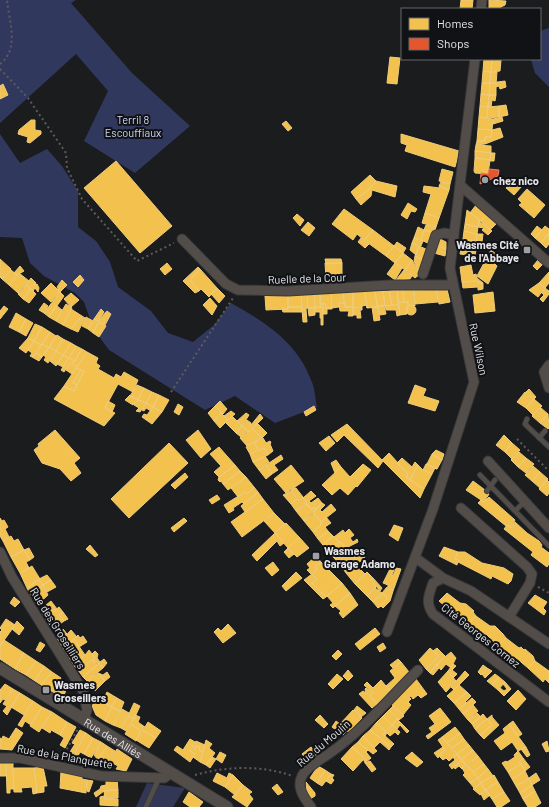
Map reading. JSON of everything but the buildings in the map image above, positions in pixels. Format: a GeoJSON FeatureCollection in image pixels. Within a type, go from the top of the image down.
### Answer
{"type":"FeatureCollection","features":[{"type":"Feature","properties":{"kind":"street","name":"Rue Wilson"},"geometry":{"type":"LineString","coordinates":[[387,632],[416,558],[474,382],[450,268],[475,60]]}},
{"type":"Feature","properties":{"kind":"street"},"geometry":{"type":"LineString","coordinates":[[460,185],[549,262]]}},
{"type":"Feature","properties":{"kind":"street"},"geometry":{"type":"LineString","coordinates":[[422,274],[436,235],[444,233],[454,235]]}},
{"type":"Feature","properties":{"kind":"street"},"geometry":{"type":"LineString","coordinates":[[182,239],[226,284],[238,290]]}},
{"type":"Feature","properties":{"kind":"street","name":"Ruelle de la Cour"},"geometry":{"type":"LineString","coordinates":[[238,290],[288,291],[390,285],[453,285]]}},
{"type":"Feature","properties":{"kind":"street"},"geometry":{"type":"LineString","coordinates":[[549,365],[544,372],[549,388]]}},
{"type":"Feature","properties":{"kind":"street"},"geometry":{"type":"LineString","coordinates":[[488,461],[549,528]]}},
{"type":"Feature","properties":{"kind":"street"},"geometry":{"type":"LineString","coordinates":[[461,508],[532,574],[530,582],[509,617]]}},
{"type":"Feature","properties":{"kind":"street","name":"Rue des Groseilliers"},"geometry":{"type":"LineString","coordinates":[[0,552],[12,577],[83,691],[87,710],[84,719]]}},
{"type":"Feature","properties":{"kind":"street"},"geometry":{"type":"LineString","coordinates":[[416,558],[443,578],[471,591],[549,644]]}},
{"type":"Feature","properties":{"kind":"street","name":"Cité Georges Cornez"},"geometry":{"type":"LineString","coordinates":[[443,578],[433,582],[429,594],[428,607],[433,614],[549,702]]}},
{"type":"Feature","properties":{"kind":"street","name":"Rue des Alliés"},"geometry":{"type":"LineString","coordinates":[[0,668],[227,807]]}},
{"type":"Feature","properties":{"kind":"street","name":"Rue du Moulin"},"geometry":{"type":"LineString","coordinates":[[311,807],[301,792],[300,784],[301,779],[308,769],[347,741],[418,670]]}},
{"type":"Feature","properties":{"kind":"street","name":"Rue de la Planquette"},"geometry":{"type":"LineString","coordinates":[[0,758],[20,758],[59,768],[101,776],[159,778],[167,777],[171,773]]}},
{"type":"Feature","properties":{"kind":"lane"},"geometry":{"type":"LineString","coordinates":[[527,419],[525,424],[549,447]]}},
{"type":"Feature","properties":{"kind":"lane"},"geometry":{"type":"LineString","coordinates":[[539,438],[545,431]]}},
{"type":"Feature","properties":{"kind":"lane"},"geometry":{"type":"LineString","coordinates":[[480,475],[543,542],[549,546]]}},
{"type":"Feature","properties":{"kind":"lane"},"geometry":{"type":"LineString","coordinates":[[488,491],[495,480]]}},
{"type":"Feature","properties":{"kind":"lane"},"geometry":{"type":"LineString","coordinates":[[516,513],[522,504]]}},
{"type":"Feature","properties":{"kind":"lane"},"geometry":{"type":"LineString","coordinates":[[146,807],[159,778]]}},
{"type":"Feature","properties":{"kind":"path"},"geometry":{"type":"LineString","coordinates":[[0,64],[7,59],[11,46],[12,31],[7,0]]}},
{"type":"Feature","properties":{"kind":"path"},"geometry":{"type":"LineString","coordinates":[[0,68],[28,98],[66,153],[67,168],[82,198],[137,261],[182,239]]}},
{"type":"Feature","properties":{"kind":"path"},"geometry":{"type":"LineString","coordinates":[[171,392],[238,290]]}},
{"type":"Feature","properties":{"kind":"path"},"geometry":{"type":"LineString","coordinates":[[518,439],[549,471]]}},
{"type":"Feature","properties":{"kind":"path"},"geometry":{"type":"LineString","coordinates":[[59,768],[65,751],[84,719]]}},
{"type":"Feature","properties":{"kind":"path"},"geometry":{"type":"LineString","coordinates":[[188,783],[195,775],[240,767],[268,769],[301,779]]}},
{"type":"Feature","properties":{"kind":"shaded area"},"geometry":{"type":"Polygon","coordinates":[[[147,783],[185,788],[173,807],[136,807],[147,783]]]}},
{"type":"Feature","properties":{"kind":"green space","name":"Terril 8 Escouffiaux"},"geometry":{"type":"Polygon","coordinates":[[[0,0],[76,0],[71,3],[132,73],[190,126],[135,173],[84,141],[108,91],[76,54],[0,123],[0,0]]]}},
{"type":"Feature","properties":{"kind":"green space"},"geometry":{"type":"Polygon","coordinates":[[[549,28],[549,87],[535,73],[531,60],[541,60],[541,31],[549,28]]]}},
{"type":"Feature","properties":{"kind":"green space"},"geometry":{"type":"Polygon","coordinates":[[[0,134],[20,163],[47,149],[62,166],[78,191],[78,227],[96,241],[110,262],[118,287],[151,311],[168,333],[193,342],[214,325],[231,303],[268,326],[288,344],[305,367],[312,383],[317,407],[275,423],[235,396],[205,410],[109,350],[93,328],[84,302],[75,293],[44,276],[30,263],[22,238],[0,237],[0,134]]]}},
{"type":"Feature","properties":{"kind":"place","name":"chez nico"},"geometry":{"type":"Point","coordinates":[485,180]}},
{"type":"Feature","properties":{"kind":"place","name":"Wasmes Cité de l'Abbaye"},"geometry":{"type":"Point","coordinates":[527,250]}},
{"type":"Feature","properties":{"kind":"place","name":"Wasmes Garage Adamo"},"geometry":{"type":"Point","coordinates":[316,556]}},
{"type":"Feature","properties":{"kind":"place","name":"Wasmes Groseillers"},"geometry":{"type":"Point","coordinates":[46,690]}}]}
